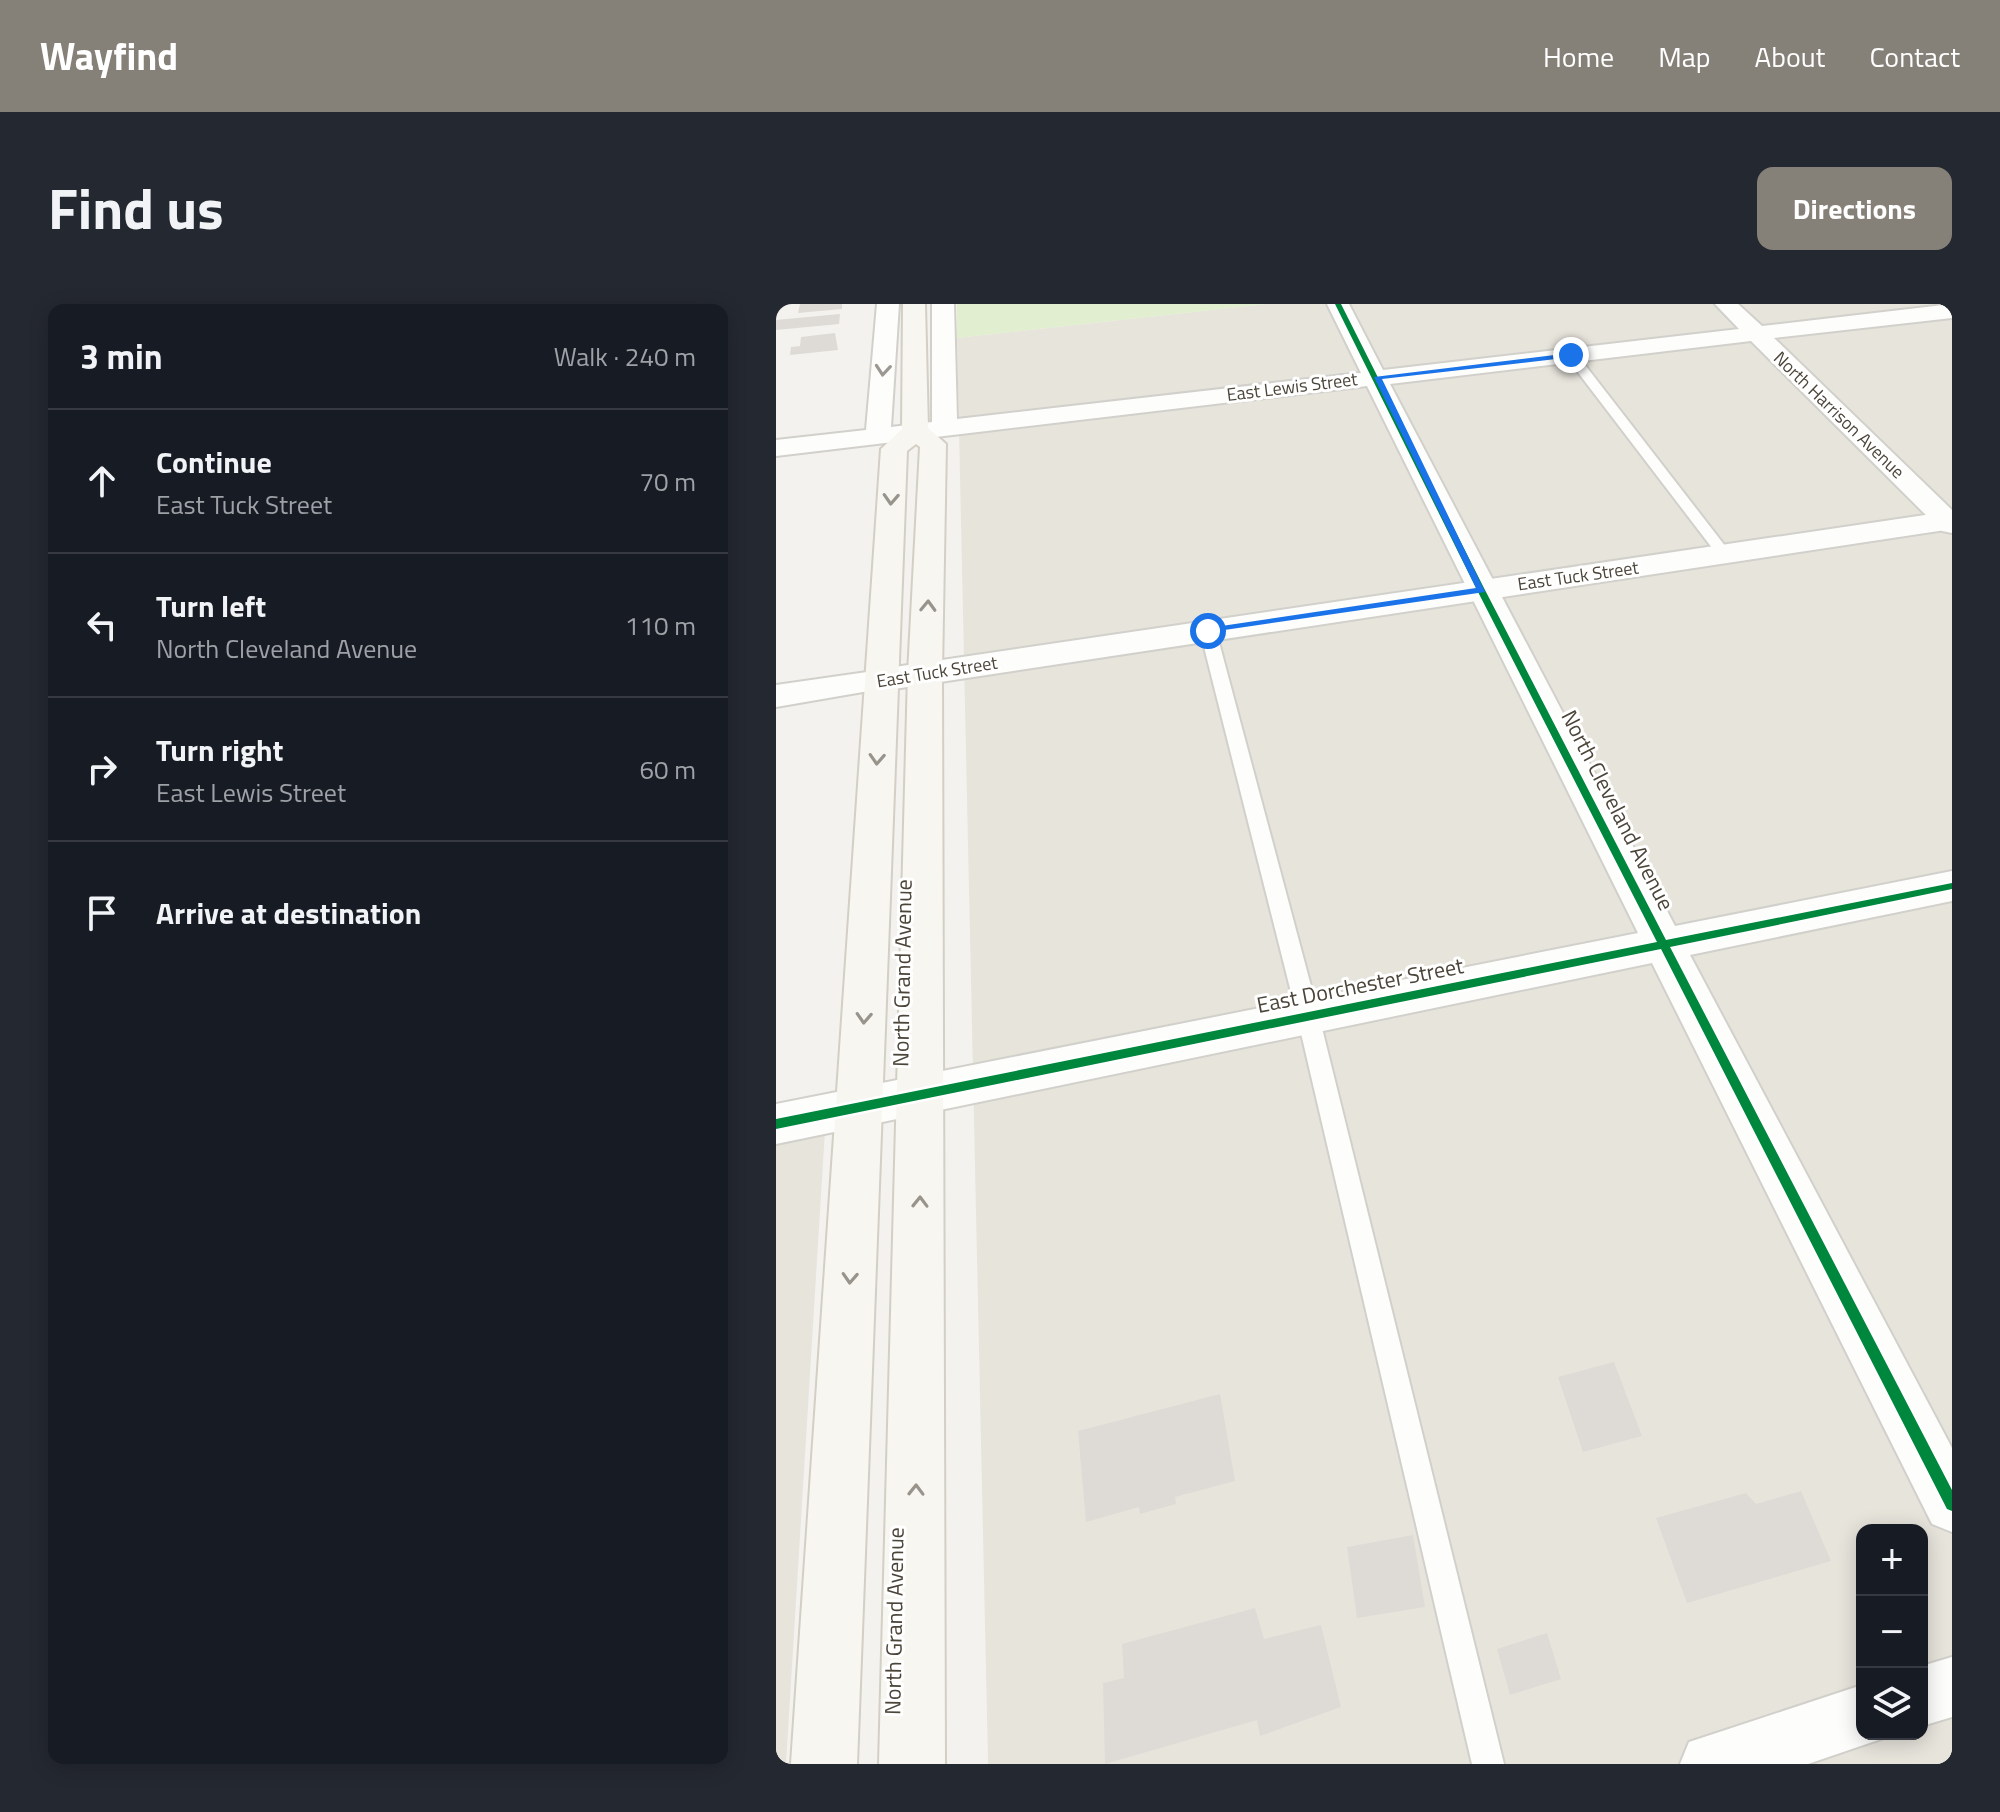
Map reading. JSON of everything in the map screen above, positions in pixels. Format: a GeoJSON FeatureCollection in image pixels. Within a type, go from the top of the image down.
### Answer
{"type":"FeatureCollection","features":[{"type":"Feature","properties":{"kind":"main road","name":"North Grand Avenue"},"geometry":{"type":"LineString","coordinates":[[824,1764],[894,449],[914,421],[914,304]]}},
{"type":"Feature","properties":{"kind":"main road","name":"North Grand Avenue"},"geometry":{"type":"LineString","coordinates":[[912,1764],[925,673],[933,444],[914,421]]}},
{"type":"Feature","properties":{"kind":"street"},"geometry":{"type":"LineString","coordinates":[[888,304],[914,421]]}},
{"type":"Feature","properties":{"kind":"street"},"geometry":{"type":"LineString","coordinates":[[914,421],[943,304]]}},
{"type":"Feature","properties":{"kind":"street","name":"North Cleveland Avenue"},"geometry":{"type":"LineString","coordinates":[[1338,304],[1481,590],[1952,1504]]}},
{"type":"Feature","properties":{"kind":"street","name":"North Harrison Avenue"},"geometry":{"type":"LineString","coordinates":[[1726,304],[1951,522]]}},
{"type":"Feature","properties":{"kind":"street","name":"East Lewis Street"},"geometry":{"type":"LineString","coordinates":[[776,448],[914,421],[1377,377],[1952,311]]}},
{"type":"Feature","properties":{"kind":"street","name":"East Tuck Street"},"geometry":{"type":"LineString","coordinates":[[776,696],[1951,522]]}},
{"type":"Feature","properties":{"kind":"street","name":"East Dorchester Street"},"geometry":{"type":"LineString","coordinates":[[776,1124],[1952,886]]}},
{"type":"Feature","properties":{"kind":"street"},"geometry":{"type":"LineString","coordinates":[[1928,1694],[1952,1687]]}},
{"type":"Feature","properties":{"kind":"street"},"geometry":{"type":"LineString","coordinates":[[1711,1764],[1856,1718]]}},
{"type":"Feature","properties":{"kind":"lane"},"geometry":{"type":"LineString","coordinates":[[1571,355],[1724,554]]}},
{"type":"Feature","properties":{"kind":"lane"},"geometry":{"type":"LineString","coordinates":[[1208,631],[1308,1016],[1488,1764]]}},
{"type":"Feature","properties":{"kind":"shaded area"},"geometry":{"type":"Polygon","coordinates":[[[1266,304],[1952,304],[1952,1764],[988,1764],[957,338],[1266,304]]]}},
{"type":"Feature","properties":{"kind":"shaded area"},"geometry":{"type":"Polygon","coordinates":[[[826,1114],[786,1764],[776,1764],[776,1125],[826,1114]]]}},
{"type":"Feature","properties":{"kind":"green space"},"geometry":{"type":"Polygon","coordinates":[[[957,304],[1266,304],[957,338],[957,304]]]}},
{"type":"Feature","properties":{"kind":"building"},"geometry":{"type":"Polygon","coordinates":[[[800,304],[842,304],[842,309],[798,313],[800,304]]]}},
{"type":"Feature","properties":{"kind":"building"},"geometry":{"type":"Polygon","coordinates":[[[840,314],[839,324],[776,330],[776,320],[840,314]]]}},
{"type":"Feature","properties":{"kind":"building"},"geometry":{"type":"Polygon","coordinates":[[[835,333],[838,350],[790,355],[791,347],[800,346],[801,337],[835,333]]]}},
{"type":"Feature","properties":{"kind":"building"},"geometry":{"type":"Polygon","coordinates":[[[1614,1362],[1642,1436],[1583,1452],[1558,1377],[1614,1362]]]}},
{"type":"Feature","properties":{"kind":"building"},"geometry":{"type":"Polygon","coordinates":[[[1220,1394],[1235,1481],[1175,1497],[1176,1504],[1140,1514],[1139,1507],[1086,1522],[1078,1431],[1220,1394]]]}},
{"type":"Feature","properties":{"kind":"building"},"geometry":{"type":"Polygon","coordinates":[[[1801,1491],[1831,1561],[1687,1603],[1656,1518],[1746,1493],[1756,1504],[1801,1491]]]}},
{"type":"Feature","properties":{"kind":"building"},"geometry":{"type":"Polygon","coordinates":[[[1413,1535],[1425,1607],[1357,1618],[1347,1547],[1413,1535]]]}},
{"type":"Feature","properties":{"kind":"building"},"geometry":{"type":"Polygon","coordinates":[[[1255,1608],[1264,1639],[1321,1625],[1341,1707],[1260,1736],[1257,1720],[1105,1764],[1103,1683],[1124,1678],[1122,1644],[1255,1608]]]}},
{"type":"Feature","properties":{"kind":"building"},"geometry":{"type":"Polygon","coordinates":[[[1547,1633],[1561,1679],[1510,1695],[1497,1649],[1547,1633]]]}},
{"type":"Feature","properties":{"kind":"cycle path"},"geometry":{"type":"LineString","coordinates":[[1338,304],[1481,590],[1952,1504]]}},
{"type":"Feature","properties":{"kind":"cycle path"},"geometry":{"type":"LineString","coordinates":[[776,1124],[1952,886]]}},
{"type":"Feature","properties":{"kind":"route"},"geometry":{"type":"LineString","coordinates":[[1208,631],[1481,590],[1377,377],[1571,355]]}}]}
